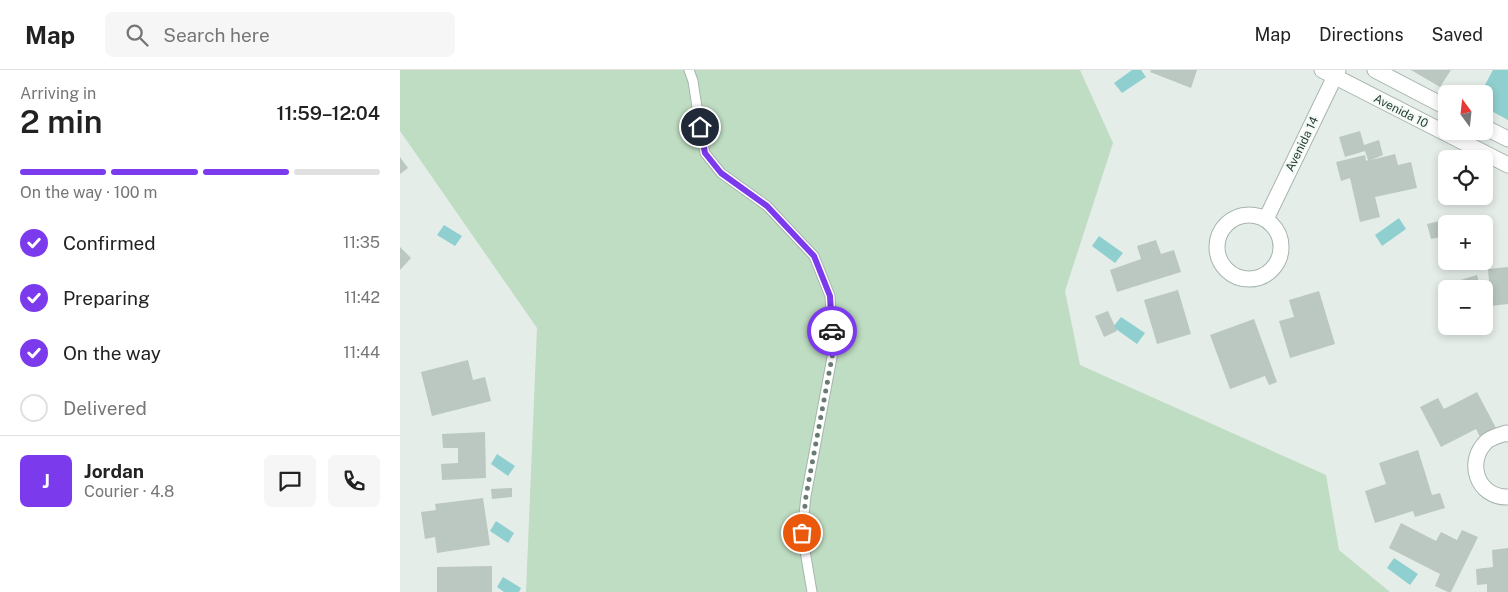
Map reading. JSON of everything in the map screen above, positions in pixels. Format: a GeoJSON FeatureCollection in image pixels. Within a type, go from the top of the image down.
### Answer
{"type":"FeatureCollection","features":[{"type":"Feature","properties":{"kind":"street","name":"Avenida 10"},"geometry":{"type":"LineString","coordinates":[[1374,70],[1438,103]]}},
{"type":"Feature","properties":{"kind":"street","name":"Avenida 10"},"geometry":{"type":"LineString","coordinates":[[1331,72],[1479,150]]}},
{"type":"Feature","properties":{"kind":"street","name":"Avenida 14"},"geometry":{"type":"LineString","coordinates":[[1266,219],[1331,72]]}},
{"type":"Feature","properties":{"kind":"street"},"geometry":{"type":"LineString","coordinates":[[1493,132],[1508,139]]}},
{"type":"Feature","properties":{"kind":"street","name":"Avenida 10"},"geometry":{"type":"LineString","coordinates":[[1493,157],[1508,165]]}},
{"type":"Feature","properties":{"kind":"street"},"geometry":{"type":"LineString","coordinates":[[1250,214],[1266,219],[1278,231],[1282,247],[1277,263],[1265,275],[1248,279],[1232,274],[1220,262],[1217,246],[1221,230],[1233,218],[1250,214]]}},
{"type":"Feature","properties":{"kind":"street"},"geometry":{"type":"LineString","coordinates":[[1508,434],[1488,439],[1477,454],[1475,472],[1483,488],[1500,498],[1508,497]]}},
{"type":"Feature","properties":{"kind":"lane"},"geometry":{"type":"LineString","coordinates":[[690,70],[705,153],[721,173],[767,206],[814,256],[830,296],[833,352],[806,496],[802,533],[812,592]]}},
{"type":"Feature","properties":{"kind":"green space"},"geometry":{"type":"Polygon","coordinates":[[[400,70],[1080,70],[1113,143],[1065,291],[1080,365],[1326,475],[1339,550],[1390,592],[526,592],[537,328],[400,131],[400,70]]]}},
{"type":"Feature","properties":{"kind":"water"},"geometry":{"type":"Polygon","coordinates":[[[1132,70],[1141,70],[1146,77],[1122,93],[1114,83],[1132,70]]]}},
{"type":"Feature","properties":{"kind":"water"},"geometry":{"type":"Polygon","coordinates":[[[1493,70],[1508,70],[1508,120],[1493,112],[1493,85],[1485,85],[1493,70]]]}},
{"type":"Feature","properties":{"kind":"water"},"geometry":{"type":"Polygon","coordinates":[[[1399,218],[1406,229],[1382,246],[1375,235],[1399,218]]]}},
{"type":"Feature","properties":{"kind":"water"},"geometry":{"type":"Polygon","coordinates":[[[444,225],[462,236],[455,246],[437,235],[444,225]]]}},
{"type":"Feature","properties":{"kind":"water"},"geometry":{"type":"Polygon","coordinates":[[[1099,236],[1123,253],[1115,263],[1092,246],[1099,236]]]}},
{"type":"Feature","properties":{"kind":"water"},"geometry":{"type":"Polygon","coordinates":[[[1121,317],[1145,333],[1137,344],[1113,327],[1121,317]]]}},
{"type":"Feature","properties":{"kind":"water"},"geometry":{"type":"Polygon","coordinates":[[[497,454],[515,466],[508,476],[491,464],[497,454]]]}},
{"type":"Feature","properties":{"kind":"water"},"geometry":{"type":"Polygon","coordinates":[[[496,521],[514,533],[508,543],[490,531],[496,521]]]}},
{"type":"Feature","properties":{"kind":"water"},"geometry":{"type":"Polygon","coordinates":[[[1394,558],[1418,574],[1410,585],[1387,568],[1394,558]]]}},
{"type":"Feature","properties":{"kind":"water"},"geometry":{"type":"Polygon","coordinates":[[[503,577],[521,588],[519,592],[504,592],[497,587],[503,577]]]}},
{"type":"Feature","properties":{"kind":"building"},"geometry":{"type":"Polygon","coordinates":[[[1151,70],[1197,70],[1191,88],[1150,72],[1151,70]]]}},
{"type":"Feature","properties":{"kind":"building"},"geometry":{"type":"Polygon","coordinates":[[[1411,70],[1451,70],[1441,85],[1438,86],[1411,70]]]}},
{"type":"Feature","properties":{"kind":"building"},"geometry":{"type":"Polygon","coordinates":[[[1360,131],[1364,145],[1379,140],[1383,155],[1371,160],[1395,154],[1398,165],[1411,162],[1417,188],[1375,197],[1380,217],[1360,222],[1350,178],[1341,181],[1336,162],[1365,155],[1366,161],[1368,160],[1365,151],[1345,157],[1339,137],[1360,131]]]}},
{"type":"Feature","properties":{"kind":"building"},"geometry":{"type":"Polygon","coordinates":[[[400,157],[408,168],[400,174],[400,157]]]}},
{"type":"Feature","properties":{"kind":"building"},"geometry":{"type":"Polygon","coordinates":[[[1438,221],[1438,238],[1431,239],[1427,224],[1438,221]]]}},
{"type":"Feature","properties":{"kind":"building"},"geometry":{"type":"Polygon","coordinates":[[[1156,240],[1161,254],[1174,250],[1181,272],[1117,292],[1110,270],[1141,259],[1137,246],[1156,240]]]}},
{"type":"Feature","properties":{"kind":"building"},"geometry":{"type":"Polygon","coordinates":[[[400,247],[411,258],[400,270],[400,247]]]}},
{"type":"Feature","properties":{"kind":"building"},"geometry":{"type":"Polygon","coordinates":[[[1508,267],[1508,304],[1493,306],[1493,280],[1489,280],[1488,270],[1508,267]]]}},
{"type":"Feature","properties":{"kind":"building"},"geometry":{"type":"Polygon","coordinates":[[[1477,275],[1478,280],[1461,280],[1477,275]]]}},
{"type":"Feature","properties":{"kind":"building"},"geometry":{"type":"Polygon","coordinates":[[[1178,290],[1191,334],[1157,344],[1144,300],[1178,290]]]}},
{"type":"Feature","properties":{"kind":"building"},"geometry":{"type":"Polygon","coordinates":[[[1319,291],[1335,344],[1290,358],[1279,321],[1294,317],[1289,300],[1319,291]]]}},
{"type":"Feature","properties":{"kind":"building"},"geometry":{"type":"Polygon","coordinates":[[[1108,311],[1117,331],[1104,337],[1095,316],[1108,311]]]}},
{"type":"Feature","properties":{"kind":"building"},"geometry":{"type":"Polygon","coordinates":[[[1254,319],[1277,382],[1269,385],[1265,376],[1230,389],[1210,335],[1254,319]]]}},
{"type":"Feature","properties":{"kind":"building"},"geometry":{"type":"Polygon","coordinates":[[[468,360],[473,380],[485,377],[491,401],[432,416],[421,372],[468,360]]]}},
{"type":"Feature","properties":{"kind":"building"},"geometry":{"type":"Polygon","coordinates":[[[1477,392],[1496,428],[1480,437],[1476,429],[1441,447],[1420,407],[1438,398],[1444,409],[1477,392]]]}},
{"type":"Feature","properties":{"kind":"building"},"geometry":{"type":"Polygon","coordinates":[[[485,432],[486,478],[442,480],[441,464],[458,463],[458,448],[443,448],[442,434],[485,432]]]}},
{"type":"Feature","properties":{"kind":"building"},"geometry":{"type":"Polygon","coordinates":[[[1418,450],[1432,495],[1440,493],[1445,508],[1415,517],[1413,511],[1375,523],[1365,491],[1386,484],[1379,463],[1418,450]]]}},
{"type":"Feature","properties":{"kind":"building"},"geometry":{"type":"Polygon","coordinates":[[[512,488],[512,497],[492,499],[491,489],[512,488]]]}},
{"type":"Feature","properties":{"kind":"building"},"geometry":{"type":"Polygon","coordinates":[[[483,498],[490,545],[437,553],[435,537],[425,539],[421,512],[436,510],[435,504],[483,498]]]}},
{"type":"Feature","properties":{"kind":"building"},"geometry":{"type":"Polygon","coordinates":[[[1401,523],[1436,541],[1441,532],[1457,540],[1462,530],[1478,537],[1451,592],[1435,586],[1440,574],[1389,548],[1401,523]]]}},
{"type":"Feature","properties":{"kind":"building"},"geometry":{"type":"Polygon","coordinates":[[[1508,548],[1508,592],[1487,592],[1487,584],[1477,585],[1476,569],[1493,567],[1492,550],[1508,548]]]}},
{"type":"Feature","properties":{"kind":"building"},"geometry":{"type":"Polygon","coordinates":[[[492,566],[492,592],[437,592],[437,567],[492,566]]]}},
{"type":"Feature","properties":{"kind":"way so far"},"geometry":{"type":"LineString","coordinates":[[802,533],[806,496],[833,352],[832,331]]}},
{"type":"Feature","properties":{"kind":"route"},"geometry":{"type":"LineString","coordinates":[[700,127],[705,153],[721,173],[767,206],[814,256],[830,296],[832,331]]}}]}
